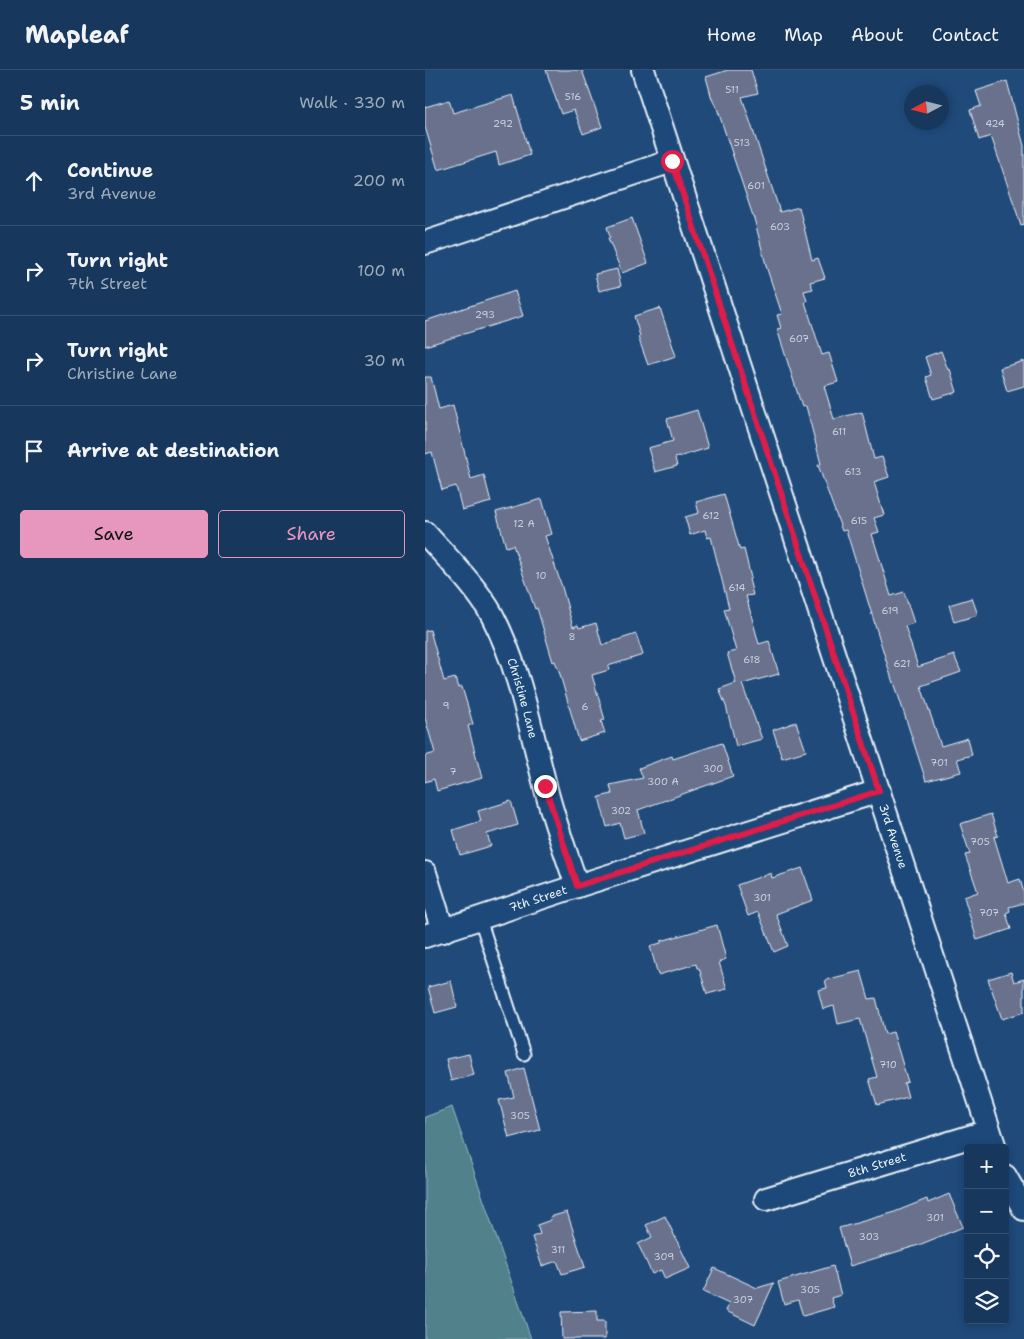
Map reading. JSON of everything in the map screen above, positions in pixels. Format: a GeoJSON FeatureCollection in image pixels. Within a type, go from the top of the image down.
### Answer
{"type":"FeatureCollection","features":[{"type":"Feature","properties":{"kind":"street","name":"3rd Avenue"},"geometry":{"type":"LineString","coordinates":[[643,70],[992,1139]]}},
{"type":"Feature","properties":{"kind":"street"},"geometry":{"type":"LineString","coordinates":[[425,243],[672,161]]}},
{"type":"Feature","properties":{"kind":"street","name":"Christine Lane"},"geometry":{"type":"LineString","coordinates":[[425,533],[467,580],[491,614],[510,655],[527,707],[545,786],[577,886]]}},
{"type":"Feature","properties":{"kind":"street","name":"7th Street"},"geometry":{"type":"LineString","coordinates":[[434,934],[577,886],[879,791]]}},
{"type":"Feature","properties":{"kind":"street"},"geometry":{"type":"LineString","coordinates":[[425,874],[434,934]]}},
{"type":"Feature","properties":{"kind":"street","name":"8th Street"},"geometry":{"type":"LineString","coordinates":[[766,1199],[992,1139]]}},
{"type":"Feature","properties":{"kind":"street"},"geometry":{"type":"LineString","coordinates":[[1009,1183],[1024,1209]]}},
{"type":"Feature","properties":{"kind":"lane"},"geometry":{"type":"LineString","coordinates":[[480,919],[524,1054]]}},
{"type":"Feature","properties":{"kind":"green space"},"geometry":{"type":"Polygon","coordinates":[[[452,1107],[531,1339],[425,1339],[425,1117],[452,1107]]]}},
{"type":"Feature","properties":{"kind":"building"},"geometry":{"type":"Polygon","coordinates":[[[546,70],[582,70],[602,127],[583,134],[574,110],[561,114],[546,70]]]}},
{"type":"Feature","properties":{"kind":"building"},"geometry":{"type":"Polygon","coordinates":[[[728,70],[751,70],[758,93],[742,97],[780,212],[799,207],[812,260],[818,258],[825,278],[810,282],[813,289],[804,291],[807,301],[805,302],[822,355],[829,353],[838,382],[824,386],[834,419],[862,412],[874,459],[882,457],[889,477],[874,482],[884,515],[874,518],[879,532],[872,534],[891,596],[904,592],[914,623],[905,626],[918,667],[954,655],[961,672],[921,686],[941,746],[968,738],[972,755],[957,759],[961,772],[926,781],[893,683],[846,530],[842,531],[818,465],[821,464],[806,406],[802,407],[777,329],[781,328],[777,315],[782,314],[767,269],[755,222],[706,77],[728,70]]]}},
{"type":"Feature","properties":{"kind":"building"},"geometry":{"type":"Polygon","coordinates":[[[1007,81],[1024,146],[1024,224],[1021,225],[991,136],[979,140],[970,110],[981,106],[976,91],[1007,81]]]}},
{"type":"Feature","properties":{"kind":"building"},"geometry":{"type":"Polygon","coordinates":[[[513,95],[530,155],[499,165],[496,152],[438,170],[425,127],[425,107],[449,100],[453,113],[513,95]]]}},
{"type":"Feature","properties":{"kind":"building"},"geometry":{"type":"Polygon","coordinates":[[[632,218],[648,263],[622,273],[608,238],[610,237],[607,227],[632,218]]]}},
{"type":"Feature","properties":{"kind":"building"},"geometry":{"type":"Polygon","coordinates":[[[617,269],[621,286],[599,291],[595,274],[617,269]]]}},
{"type":"Feature","properties":{"kind":"building"},"geometry":{"type":"Polygon","coordinates":[[[515,291],[523,316],[425,346],[425,321],[515,291]]]}},
{"type":"Feature","properties":{"kind":"building"},"geometry":{"type":"Polygon","coordinates":[[[660,308],[676,356],[648,365],[638,337],[640,336],[634,316],[660,308]]]}},
{"type":"Feature","properties":{"kind":"building"},"geometry":{"type":"Polygon","coordinates":[[[941,351],[948,370],[950,369],[957,392],[933,399],[926,377],[931,375],[925,357],[941,351]]]}},
{"type":"Feature","properties":{"kind":"building"},"geometry":{"type":"Polygon","coordinates":[[[1024,361],[1024,386],[1007,391],[1000,368],[1024,361]]]}},
{"type":"Feature","properties":{"kind":"building"},"geometry":{"type":"Polygon","coordinates":[[[425,377],[431,377],[439,409],[453,405],[471,479],[484,475],[491,502],[462,510],[456,486],[442,490],[432,452],[425,454],[425,377]]]}},
{"type":"Feature","properties":{"kind":"building"},"geometry":{"type":"Polygon","coordinates":[[[697,410],[708,448],[675,458],[677,466],[655,472],[648,448],[673,441],[667,419],[697,410]]]}},
{"type":"Feature","properties":{"kind":"building"},"geometry":{"type":"Polygon","coordinates":[[[724,494],[740,550],[744,549],[751,578],[749,579],[753,595],[746,596],[759,644],[769,641],[779,674],[742,684],[762,739],[736,746],[726,706],[719,689],[736,683],[727,653],[736,651],[724,609],[729,608],[711,537],[707,538],[705,530],[690,535],[685,517],[699,513],[696,502],[724,494]]]}},
{"type":"Feature","properties":{"kind":"building"},"geometry":{"type":"Polygon","coordinates":[[[542,499],[552,534],[545,536],[573,627],[578,625],[579,628],[596,623],[602,645],[636,634],[643,655],[608,666],[609,670],[592,675],[605,720],[601,721],[605,733],[579,741],[559,671],[555,661],[553,662],[537,608],[535,609],[513,545],[506,547],[496,512],[542,499]]]}},
{"type":"Feature","properties":{"kind":"building"},"geometry":{"type":"Polygon","coordinates":[[[972,598],[978,615],[954,622],[949,605],[972,598]]]}},
{"type":"Feature","properties":{"kind":"building"},"geometry":{"type":"Polygon","coordinates":[[[430,630],[444,681],[455,678],[458,688],[462,687],[473,724],[468,726],[482,778],[437,791],[434,779],[425,782],[425,756],[435,753],[425,718],[425,631],[430,630]]]}},
{"type":"Feature","properties":{"kind":"building"},"geometry":{"type":"Polygon","coordinates":[[[796,722],[806,751],[782,758],[773,730],[796,722]]]}},
{"type":"Feature","properties":{"kind":"building"},"geometry":{"type":"Polygon","coordinates":[[[722,743],[733,776],[638,810],[644,833],[624,838],[620,823],[607,827],[599,797],[612,794],[610,785],[643,778],[639,768],[672,756],[673,759],[722,743]]]}},
{"type":"Feature","properties":{"kind":"building"},"geometry":{"type":"Polygon","coordinates":[[[511,801],[518,825],[487,834],[491,846],[460,855],[453,830],[481,821],[478,811],[511,801]]]}},
{"type":"Feature","properties":{"kind":"building"},"geometry":{"type":"Polygon","coordinates":[[[991,814],[998,836],[994,837],[1008,883],[1020,879],[1024,893],[1024,903],[1009,907],[1010,911],[1006,913],[1011,929],[977,940],[964,897],[978,892],[965,855],[970,854],[960,824],[991,814]]]}},
{"type":"Feature","properties":{"kind":"building"},"geometry":{"type":"Polygon","coordinates":[[[802,868],[813,900],[776,914],[788,946],[774,952],[758,912],[748,916],[737,885],[771,873],[772,878],[802,868]]]}},
{"type":"Feature","properties":{"kind":"building"},"geometry":{"type":"Polygon","coordinates":[[[717,925],[726,959],[719,962],[727,989],[707,994],[696,964],[658,975],[650,946],[717,925]]]}},
{"type":"Feature","properties":{"kind":"building"},"geometry":{"type":"Polygon","coordinates":[[[861,971],[869,999],[876,998],[885,1034],[893,1032],[908,1082],[904,1083],[908,1097],[877,1105],[869,1079],[877,1077],[860,1019],[838,1024],[834,1006],[823,1009],[818,990],[827,988],[825,980],[861,971]]]}},
{"type":"Feature","properties":{"kind":"building"},"geometry":{"type":"Polygon","coordinates":[[[1011,972],[1014,982],[1024,979],[1024,1012],[1002,1019],[988,979],[1011,972]]]}},
{"type":"Feature","properties":{"kind":"building"},"geometry":{"type":"Polygon","coordinates":[[[451,981],[457,1007],[435,1013],[428,987],[451,981]]]}},
{"type":"Feature","properties":{"kind":"building"},"geometry":{"type":"Polygon","coordinates":[[[469,1054],[474,1075],[451,1081],[446,1059],[469,1054]]]}},
{"type":"Feature","properties":{"kind":"building"},"geometry":{"type":"Polygon","coordinates":[[[524,1068],[540,1130],[509,1138],[499,1100],[514,1097],[508,1073],[524,1068]]]}},
{"type":"Feature","properties":{"kind":"building"},"geometry":{"type":"Polygon","coordinates":[[[949,1194],[963,1227],[919,1245],[850,1266],[839,1228],[892,1213],[927,1199],[928,1203],[949,1194]]]}},
{"type":"Feature","properties":{"kind":"building"},"geometry":{"type":"Polygon","coordinates":[[[567,1212],[585,1267],[562,1274],[557,1261],[542,1266],[532,1237],[540,1234],[537,1225],[551,1220],[550,1217],[567,1212]]]}},
{"type":"Feature","properties":{"kind":"building"},"geometry":{"type":"Polygon","coordinates":[[[665,1216],[690,1268],[665,1279],[661,1270],[652,1274],[638,1244],[652,1237],[646,1225],[665,1216]]]}},
{"type":"Feature","properties":{"kind":"building"},"geometry":{"type":"Polygon","coordinates":[[[833,1266],[841,1295],[831,1298],[834,1307],[803,1316],[798,1300],[784,1304],[778,1282],[833,1266]]]}},
{"type":"Feature","properties":{"kind":"building"},"geometry":{"type":"Polygon","coordinates":[[[714,1268],[757,1288],[774,1283],[755,1325],[726,1311],[729,1304],[703,1292],[714,1268]]]}},
{"type":"Feature","properties":{"kind":"building"},"geometry":{"type":"Polygon","coordinates":[[[597,1311],[597,1321],[605,1321],[605,1339],[562,1339],[561,1312],[597,1311]]]}},
{"type":"Feature","properties":{"kind":"route"},"geometry":{"type":"LineString","coordinates":[[545,786],[577,886],[879,791],[672,161]]}}]}
